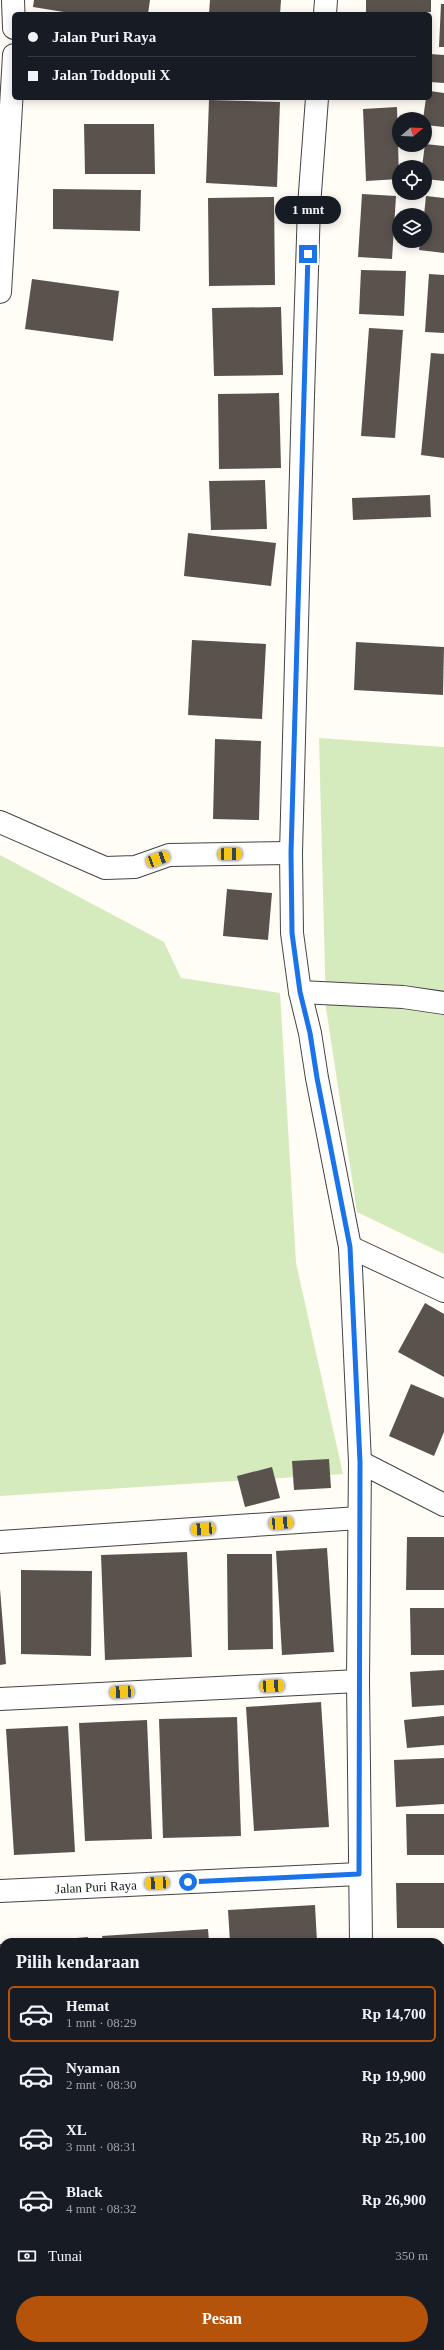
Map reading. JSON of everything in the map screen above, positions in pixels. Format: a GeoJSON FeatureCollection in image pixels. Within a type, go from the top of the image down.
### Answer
{"type":"FeatureCollection","features":[{"type":"Feature","properties":{"kind":"street"},"geometry":{"type":"LineString","coordinates":[[13,0],[13,12]]}},
{"type":"Feature","properties":{"kind":"street"},"geometry":{"type":"LineString","coordinates":[[325,12],[326,0]]}},
{"type":"Feature","properties":{"kind":"street"},"geometry":{"type":"LineString","coordinates":[[0,292],[12,89]]}},
{"type":"Feature","properties":{"kind":"street"},"geometry":{"type":"LineString","coordinates":[[317,100],[309,206],[291,853],[292,933],[300,992],[310,1033],[317,1078],[350,1247],[360,1462],[358,1681],[361,1938]]}},
{"type":"Feature","properties":{"kind":"street"},"geometry":{"type":"LineString","coordinates":[[0,822],[105,868],[135,868],[170,855],[291,853]]}},
{"type":"Feature","properties":{"kind":"street"},"geometry":{"type":"LineString","coordinates":[[300,992],[403,997],[444,1003]]}},
{"type":"Feature","properties":{"kind":"street"},"geometry":{"type":"LineString","coordinates":[[350,1247],[444,1291]]}},
{"type":"Feature","properties":{"kind":"street"},"geometry":{"type":"LineString","coordinates":[[360,1462],[444,1505]]}},
{"type":"Feature","properties":{"kind":"street"},"geometry":{"type":"LineString","coordinates":[[0,1542],[359,1518]]}},
{"type":"Feature","properties":{"kind":"street"},"geometry":{"type":"LineString","coordinates":[[0,1699],[358,1681]]}},
{"type":"Feature","properties":{"kind":"street","name":"Jalan Puri Raya"},"geometry":{"type":"LineString","coordinates":[[0,1891],[359,1874]]}},
{"type":"Feature","properties":{"kind":"green space"},"geometry":{"type":"Polygon","coordinates":[[[319,738],[444,747],[444,1254],[357,1212],[326,1008],[319,738]]]}},
{"type":"Feature","properties":{"kind":"green space"},"geometry":{"type":"Polygon","coordinates":[[[0,855],[164,942],[181,978],[280,993],[296,1263],[343,1474],[0,1496],[0,855]]]}},
{"type":"Feature","properties":{"kind":"building"},"geometry":{"type":"Polygon","coordinates":[[[34,0],[150,0],[148,12],[64,12],[33,7],[34,0]]]}},
{"type":"Feature","properties":{"kind":"building"},"geometry":{"type":"Polygon","coordinates":[[[210,0],[281,0],[280,12],[209,12],[210,0]]]}},
{"type":"Feature","properties":{"kind":"building"},"geometry":{"type":"Polygon","coordinates":[[[366,0],[431,0],[431,12],[366,12],[366,0]]]}},
{"type":"Feature","properties":{"kind":"building"},"geometry":{"type":"Polygon","coordinates":[[[441,4],[444,4],[444,47],[439,47],[441,4]]]}},
{"type":"Feature","properties":{"kind":"building"},"geometry":{"type":"Polygon","coordinates":[[[432,54],[444,55],[444,83],[432,82],[432,54]]]}},
{"type":"Feature","properties":{"kind":"building"},"geometry":{"type":"Polygon","coordinates":[[[432,91],[444,93],[444,127],[432,126],[432,112],[424,112],[426,100],[432,100],[432,91]]]}},
{"type":"Feature","properties":{"kind":"building"},"geometry":{"type":"Polygon","coordinates":[[[209,100],[280,102],[277,187],[206,183],[209,100]]]}},
{"type":"Feature","properties":{"kind":"building"},"geometry":{"type":"Polygon","coordinates":[[[397,107],[397,112],[392,112],[392,152],[398,152],[398,160],[392,160],[392,179],[366,181],[363,109],[397,107]]]}},
{"type":"Feature","properties":{"kind":"building"},"geometry":{"type":"Polygon","coordinates":[[[84,124],[154,124],[155,174],[85,174],[84,124]]]}},
{"type":"Feature","properties":{"kind":"building"},"geometry":{"type":"Polygon","coordinates":[[[432,145],[444,146],[444,181],[432,180],[432,160],[423,160],[424,152],[432,152],[432,145]]]}},
{"type":"Feature","properties":{"kind":"building"},"geometry":{"type":"Polygon","coordinates":[[[53,189],[141,190],[140,231],[53,229],[53,189]]]}},
{"type":"Feature","properties":{"kind":"building"},"geometry":{"type":"Polygon","coordinates":[[[362,194],[392,196],[392,200],[396,200],[395,208],[392,208],[392,259],[358,257],[362,194]]]}},
{"type":"Feature","properties":{"kind":"building"},"geometry":{"type":"Polygon","coordinates":[[[274,197],[275,285],[209,286],[208,198],[274,197]]]}},
{"type":"Feature","properties":{"kind":"building"},"geometry":{"type":"Polygon","coordinates":[[[432,197],[444,198],[444,253],[419,250],[419,248],[432,248],[432,208],[425,208],[426,200],[432,200],[432,197]]]}},
{"type":"Feature","properties":{"kind":"building"},"geometry":{"type":"Polygon","coordinates":[[[361,270],[406,271],[404,316],[359,314],[361,270]]]}},
{"type":"Feature","properties":{"kind":"building"},"geometry":{"type":"Polygon","coordinates":[[[429,274],[444,275],[444,333],[425,332],[429,274]]]}},
{"type":"Feature","properties":{"kind":"building"},"geometry":{"type":"Polygon","coordinates":[[[32,279],[119,291],[113,341],[25,329],[32,279]]]}},
{"type":"Feature","properties":{"kind":"building"},"geometry":{"type":"Polygon","coordinates":[[[281,307],[283,375],[214,376],[212,308],[281,307]]]}},
{"type":"Feature","properties":{"kind":"building"},"geometry":{"type":"Polygon","coordinates":[[[369,328],[403,330],[395,438],[361,436],[369,328]]]}},
{"type":"Feature","properties":{"kind":"building"},"geometry":{"type":"Polygon","coordinates":[[[431,353],[444,354],[444,458],[421,455],[431,353]]]}},
{"type":"Feature","properties":{"kind":"building"},"geometry":{"type":"Polygon","coordinates":[[[279,393],[281,468],[219,469],[218,394],[279,393]]]}},
{"type":"Feature","properties":{"kind":"building"},"geometry":{"type":"Polygon","coordinates":[[[265,480],[267,529],[211,530],[209,481],[265,480]]]}},
{"type":"Feature","properties":{"kind":"building"},"geometry":{"type":"Polygon","coordinates":[[[430,495],[431,517],[353,520],[352,498],[430,495]]]}},
{"type":"Feature","properties":{"kind":"building"},"geometry":{"type":"Polygon","coordinates":[[[188,533],[276,543],[271,586],[184,576],[188,533]]]}},
{"type":"Feature","properties":{"kind":"building"},"geometry":{"type":"Polygon","coordinates":[[[192,640],[266,644],[262,719],[188,715],[192,640]]]}},
{"type":"Feature","properties":{"kind":"building"},"geometry":{"type":"Polygon","coordinates":[[[356,642],[444,647],[443,695],[354,690],[356,642]]]}},
{"type":"Feature","properties":{"kind":"building"},"geometry":{"type":"Polygon","coordinates":[[[215,739],[261,741],[259,820],[213,819],[215,739]]]}},
{"type":"Feature","properties":{"kind":"building"},"geometry":{"type":"Polygon","coordinates":[[[227,889],[272,893],[268,940],[223,936],[227,889]]]}},
{"type":"Feature","properties":{"kind":"building"},"geometry":{"type":"Polygon","coordinates":[[[425,1303],[444,1314],[444,1377],[398,1352],[425,1303]]]}},
{"type":"Feature","properties":{"kind":"building"},"geometry":{"type":"Polygon","coordinates":[[[411,1384],[444,1398],[444,1432],[434,1456],[389,1436],[411,1384]]]}},
{"type":"Feature","properties":{"kind":"building"},"geometry":{"type":"Polygon","coordinates":[[[329,1459],[331,1488],[294,1490],[292,1461],[329,1459]]]}},
{"type":"Feature","properties":{"kind":"building"},"geometry":{"type":"Polygon","coordinates":[[[272,1467],[280,1498],[245,1507],[237,1476],[272,1467]]]}},
{"type":"Feature","properties":{"kind":"building"},"geometry":{"type":"Polygon","coordinates":[[[407,1537],[444,1537],[444,1590],[406,1590],[407,1537]]]}},
{"type":"Feature","properties":{"kind":"building"},"geometry":{"type":"Polygon","coordinates":[[[327,1548],[334,1652],[282,1655],[276,1551],[327,1548]]]}},
{"type":"Feature","properties":{"kind":"building"},"geometry":{"type":"Polygon","coordinates":[[[187,1552],[192,1657],[105,1660],[101,1555],[187,1552]]]}},
{"type":"Feature","properties":{"kind":"building"},"geometry":{"type":"Polygon","coordinates":[[[227,1554],[272,1554],[273,1649],[228,1650],[227,1554]]]}},
{"type":"Feature","properties":{"kind":"building"},"geometry":{"type":"Polygon","coordinates":[[[21,1570],[92,1571],[91,1656],[21,1654],[21,1570]]]}},
{"type":"Feature","properties":{"kind":"building"},"geometry":{"type":"Polygon","coordinates":[[[0,1589],[6,1664],[0,1665],[0,1589]]]}},
{"type":"Feature","properties":{"kind":"building"},"geometry":{"type":"Polygon","coordinates":[[[410,1608],[444,1608],[444,1655],[411,1655],[410,1608]]]}},
{"type":"Feature","properties":{"kind":"building"},"geometry":{"type":"Polygon","coordinates":[[[444,1670],[444,1705],[412,1707],[410,1672],[444,1670]]]}},
{"type":"Feature","properties":{"kind":"building"},"geometry":{"type":"Polygon","coordinates":[[[321,1702],[329,1827],[254,1831],[246,1707],[321,1702]]]}},
{"type":"Feature","properties":{"kind":"building"},"geometry":{"type":"Polygon","coordinates":[[[444,1716],[444,1745],[407,1748],[404,1720],[444,1716]]]}},
{"type":"Feature","properties":{"kind":"building"},"geometry":{"type":"Polygon","coordinates":[[[237,1717],[241,1836],[163,1838],[159,1719],[237,1717]]]}},
{"type":"Feature","properties":{"kind":"building"},"geometry":{"type":"Polygon","coordinates":[[[147,1720],[152,1839],[85,1841],[79,1723],[147,1720]]]}},
{"type":"Feature","properties":{"kind":"building"},"geometry":{"type":"Polygon","coordinates":[[[68,1726],[75,1852],[14,1855],[6,1729],[68,1726]]]}},
{"type":"Feature","properties":{"kind":"building"},"geometry":{"type":"Polygon","coordinates":[[[444,1758],[444,1804],[396,1807],[394,1760],[444,1758]]]}},
{"type":"Feature","properties":{"kind":"building"},"geometry":{"type":"Polygon","coordinates":[[[406,1814],[444,1814],[444,1855],[407,1855],[406,1814]]]}},
{"type":"Feature","properties":{"kind":"building"},"geometry":{"type":"Polygon","coordinates":[[[396,1883],[444,1883],[444,1928],[397,1928],[396,1883]]]}},
{"type":"Feature","properties":{"kind":"building"},"geometry":{"type":"Polygon","coordinates":[[[315,1905],[317,1938],[230,1938],[228,1910],[315,1905]]]}},
{"type":"Feature","properties":{"kind":"building"},"geometry":{"type":"Polygon","coordinates":[[[208,1929],[209,1938],[102,1938],[102,1936],[208,1929]]]}},
{"type":"Feature","properties":{"kind":"route"},"geometry":{"type":"LineString","coordinates":[[188,1882],[359,1874],[358,1681],[360,1462],[358,1379],[350,1247],[337,1174],[317,1078],[310,1033],[300,992],[292,933],[291,853],[296,727],[303,396],[308,254]]}}]}
